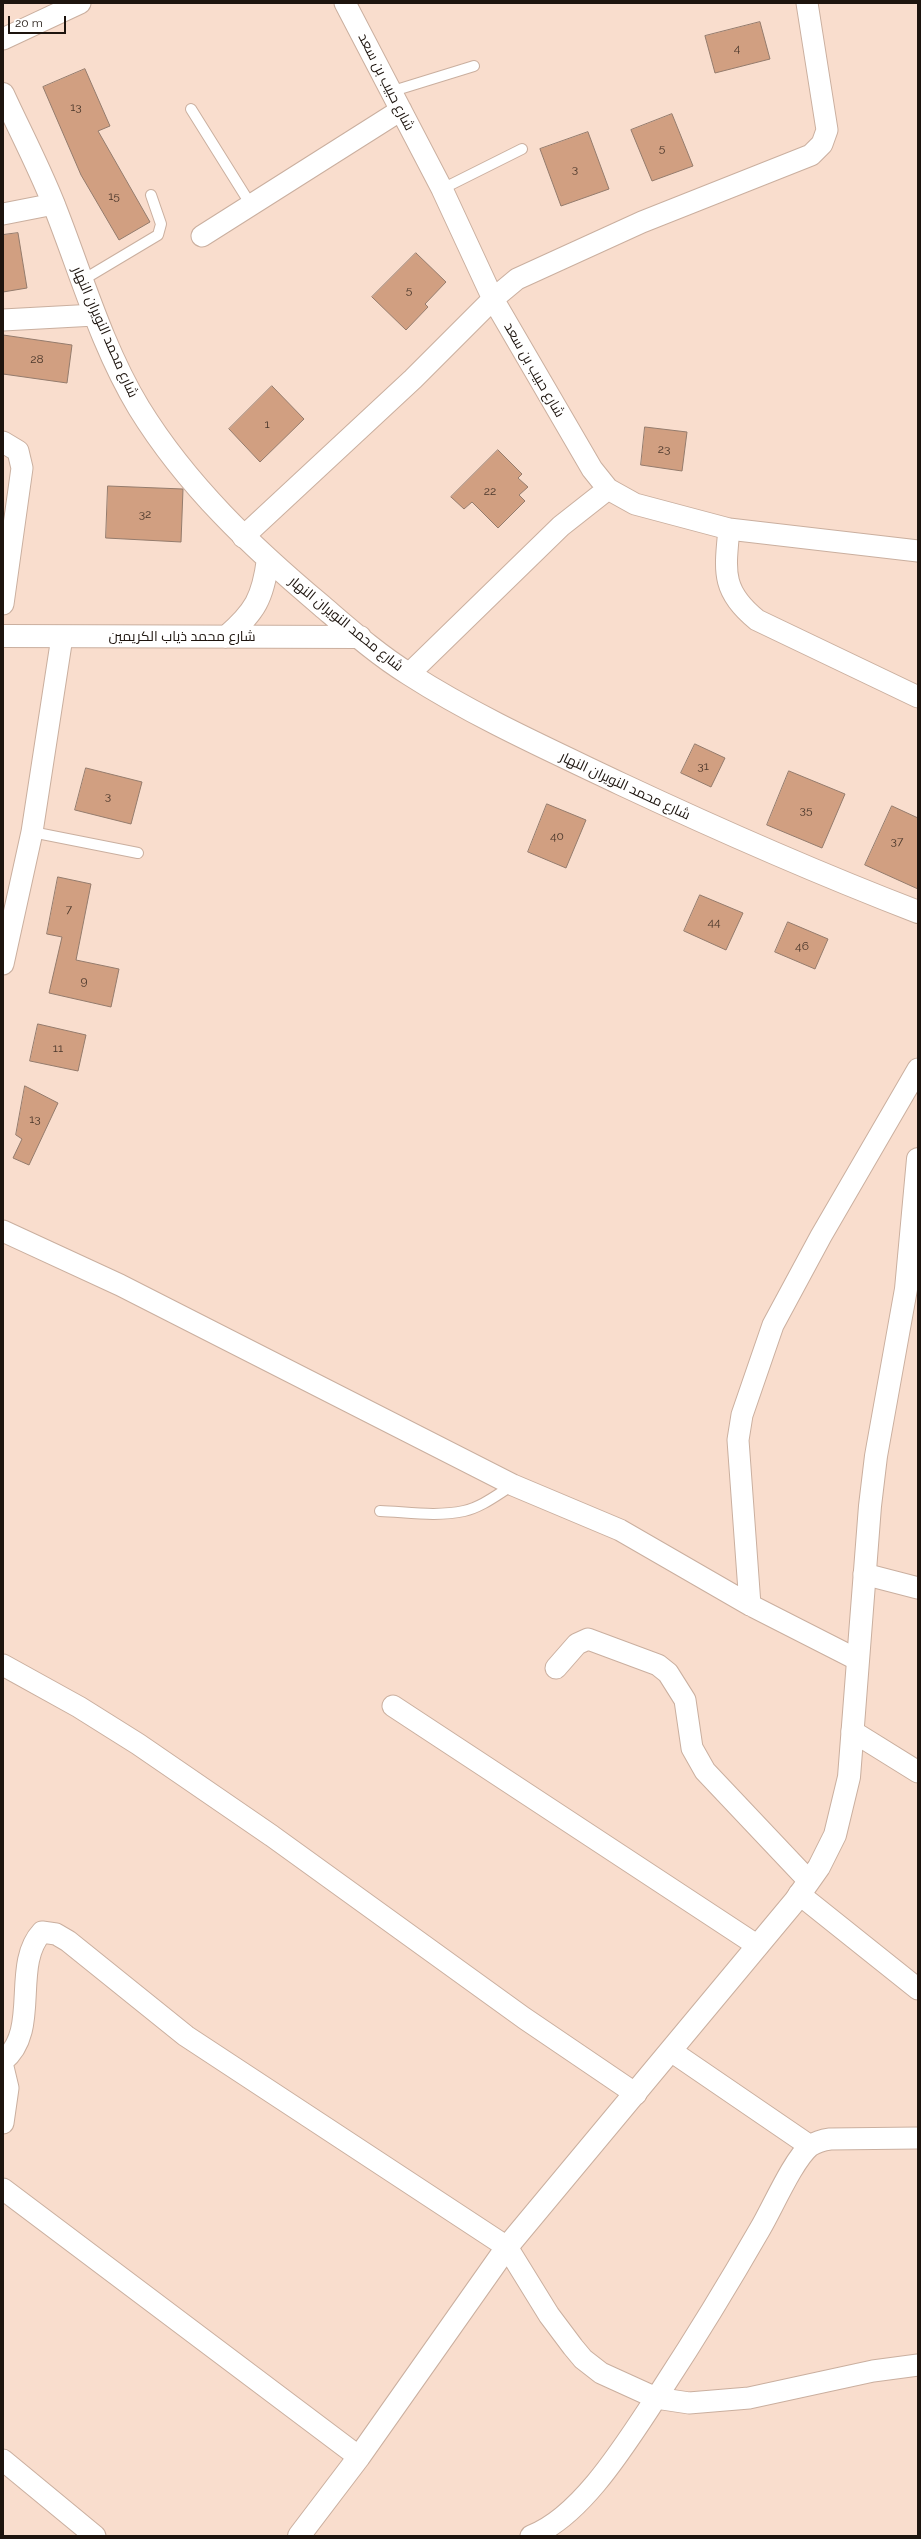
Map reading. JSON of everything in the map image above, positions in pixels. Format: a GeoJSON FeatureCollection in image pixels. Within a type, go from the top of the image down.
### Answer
{"type":"FeatureCollection","features":[{"type":"Feature","properties":{"kind":"street"},"geometry":{"type":"LineString","coordinates":[[3,39],[80,3]]}},
{"type":"Feature","properties":{"kind":"street","name":"شارع حبيب بن سعد"},"geometry":{"type":"LineString","coordinates":[[345,3],[442,189],[493,299],[592,468],[608,489]]}},
{"type":"Feature","properties":{"kind":"street"},"geometry":{"type":"LineString","coordinates":[[243,537],[413,379],[493,299],[517,279],[642,222],[811,155],[822,144],[827,130],[807,3]]}},
{"type":"Feature","properties":{"kind":"street","name":"شارع محمد النويران النهار"},"geometry":{"type":"LineString","coordinates":[[3,94],[54,204],[81,281],[138,407],[191,478],[243,537],[360,637],[409,674],[552,751],[681,813],[816,872],[918,912]]}},
{"type":"Feature","properties":{"kind":"street"},"geometry":{"type":"LineString","coordinates":[[202,236],[251,205],[397,101]]}},
{"type":"Feature","properties":{"kind":"street"},"geometry":{"type":"LineString","coordinates":[[3,214],[54,204]]}},
{"type":"Feature","properties":{"kind":"street"},"geometry":{"type":"LineString","coordinates":[[3,320],[95,314]]}},
{"type":"Feature","properties":{"kind":"street"},"geometry":{"type":"LineString","coordinates":[[3,442],[18,451],[22,468],[3,604]]}},
{"type":"Feature","properties":{"kind":"street"},"geometry":{"type":"LineString","coordinates":[[409,674],[561,526],[608,489],[635,504],[729,529],[918,552]]}},
{"type":"Feature","properties":{"kind":"street"},"geometry":{"type":"LineString","coordinates":[[729,529],[725,566],[727,582],[746,612],[757,620],[918,697]]}},
{"type":"Feature","properties":{"kind":"street"},"geometry":{"type":"LineString","coordinates":[[226,637],[253,612],[265,583],[268,559]]}},
{"type":"Feature","properties":{"kind":"street","name":"شارع محمد ذياب الكريمين"},"geometry":{"type":"LineString","coordinates":[[3,636],[360,637]]}},
{"type":"Feature","properties":{"kind":"street"},"geometry":{"type":"LineString","coordinates":[[3,964],[32,832],[62,637]]}},
{"type":"Feature","properties":{"kind":"street"},"geometry":{"type":"LineString","coordinates":[[750,1605],[738,1440],[742,1415],[773,1325],[821,1236],[918,1069]]}},
{"type":"Feature","properties":{"kind":"street"},"geometry":{"type":"LineString","coordinates":[[299,2536],[359,2457],[508,2247],[758,1946],[804,1888],[835,1835],[849,1777],[864,1574],[876,1456],[906,1289],[918,1158]]}},
{"type":"Feature","properties":{"kind":"street"},"geometry":{"type":"LineString","coordinates":[[3,1231],[120,1285],[513,1485],[620,1530],[750,1605],[858,1660]]}},
{"type":"Feature","properties":{"kind":"street"},"geometry":{"type":"LineString","coordinates":[[864,1574],[918,1588]]}},
{"type":"Feature","properties":{"kind":"street"},"geometry":{"type":"LineString","coordinates":[[556,1668],[577,1644],[588,1639],[664,1668],[685,1700],[692,1748],[705,1771],[804,1888],[918,1989]]}},
{"type":"Feature","properties":{"kind":"street"},"geometry":{"type":"LineString","coordinates":[[3,1665],[79,1707],[163,1762],[272,1836],[524,2018],[636,2094]]}},
{"type":"Feature","properties":{"kind":"street"},"geometry":{"type":"LineString","coordinates":[[393,1706],[758,1946]]}},
{"type":"Feature","properties":{"kind":"street"},"geometry":{"type":"LineString","coordinates":[[852,1731],[918,1772]]}},
{"type":"Feature","properties":{"kind":"street"},"geometry":{"type":"LineString","coordinates":[[3,2061],[12,2054],[19,2040],[31,1948],[42,1932],[56,1934],[68,1941],[186,2036],[508,2247],[549,2315],[582,2359],[601,2373],[656,2398],[688,2403],[728,2401],[873,2371],[918,2365]]}},
{"type":"Feature","properties":{"kind":"street"},"geometry":{"type":"LineString","coordinates":[[671,2051],[810,2146]]}},
{"type":"Feature","properties":{"kind":"street"},"geometry":{"type":"LineString","coordinates":[[3,2067],[8,2088],[3,2123]]}},
{"type":"Feature","properties":{"kind":"street"},"geometry":{"type":"LineString","coordinates":[[531,2536],[562,2518],[599,2479],[656,2398],[739,2266],[795,2167],[810,2146],[820,2141],[830,2139],[918,2138]]}},
{"type":"Feature","properties":{"kind":"street"},"geometry":{"type":"LineString","coordinates":[[3,2189],[359,2457]]}},
{"type":"Feature","properties":{"kind":"street"},"geometry":{"type":"LineString","coordinates":[[3,2460],[95,2536]]}},
{"type":"Feature","properties":{"kind":"lane"},"geometry":{"type":"LineString","coordinates":[[397,101],[474,66]]}},
{"type":"Feature","properties":{"kind":"lane"},"geometry":{"type":"LineString","coordinates":[[190,109],[251,205]]}},
{"type":"Feature","properties":{"kind":"lane"},"geometry":{"type":"LineString","coordinates":[[442,189],[522,149]]}},
{"type":"Feature","properties":{"kind":"lane"},"geometry":{"type":"LineString","coordinates":[[81,281],[158,235],[160,220],[151,195]]}},
{"type":"Feature","properties":{"kind":"lane"},"geometry":{"type":"LineString","coordinates":[[32,832],[138,854]]}},
{"type":"Feature","properties":{"kind":"lane"},"geometry":{"type":"LineString","coordinates":[[380,1511],[442,1514],[464,1511],[484,1503],[513,1485]]}},
{"type":"Feature","properties":{"kind":"building"},"geometry":{"type":"Polygon","coordinates":[[[760,22],[770,59],[715,73],[705,36],[760,22]]]}},
{"type":"Feature","properties":{"kind":"building"},"geometry":{"type":"Polygon","coordinates":[[[85,69],[110,126],[98,131],[150,222],[119,240],[81,175],[43,87],[85,69]]]}},
{"type":"Feature","properties":{"kind":"building"},"geometry":{"type":"Polygon","coordinates":[[[672,114],[693,166],[652,181],[631,130],[672,114]]]}},
{"type":"Feature","properties":{"kind":"building"},"geometry":{"type":"Polygon","coordinates":[[[588,132],[609,189],[561,206],[540,149],[588,132]]]}},
{"type":"Feature","properties":{"kind":"building"},"geometry":{"type":"Polygon","coordinates":[[[18,233],[27,288],[3,292],[3,235],[18,233]]]}},
{"type":"Feature","properties":{"kind":"building"},"geometry":{"type":"Polygon","coordinates":[[[416,253],[446,282],[425,304],[428,307],[406,330],[372,297],[416,253]]]}},
{"type":"Feature","properties":{"kind":"building"},"geometry":{"type":"Polygon","coordinates":[[[3,335],[72,345],[67,383],[3,374],[3,335]]]}},
{"type":"Feature","properties":{"kind":"building"},"geometry":{"type":"Polygon","coordinates":[[[272,386],[304,419],[260,462],[229,429],[272,386]]]}},
{"type":"Feature","properties":{"kind":"building"},"geometry":{"type":"Polygon","coordinates":[[[645,427],[687,432],[682,471],[641,465],[645,427]]]}},
{"type":"Feature","properties":{"kind":"building"},"geometry":{"type":"Polygon","coordinates":[[[498,450],[522,474],[518,478],[528,487],[519,495],[525,501],[498,528],[472,502],[464,509],[451,497],[498,450]]]}},
{"type":"Feature","properties":{"kind":"building"},"geometry":{"type":"Polygon","coordinates":[[[108,486],[183,489],[181,542],[106,538],[108,486]]]}},
{"type":"Feature","properties":{"kind":"building"},"geometry":{"type":"Polygon","coordinates":[[[695,744],[725,758],[711,787],[681,773],[695,744]]]}},
{"type":"Feature","properties":{"kind":"building"},"geometry":{"type":"Polygon","coordinates":[[[86,768],[142,782],[131,824],[75,810],[86,768]]]}},
{"type":"Feature","properties":{"kind":"building"},"geometry":{"type":"Polygon","coordinates":[[[789,771],[845,794],[822,848],[767,825],[789,771]]]}},
{"type":"Feature","properties":{"kind":"building"},"geometry":{"type":"Polygon","coordinates":[[[547,804],[586,820],[566,868],[528,852],[547,804]]]}},
{"type":"Feature","properties":{"kind":"building"},"geometry":{"type":"Polygon","coordinates":[[[892,806],[918,818],[918,889],[865,865],[892,806]]]}},
{"type":"Feature","properties":{"kind":"building"},"geometry":{"type":"Polygon","coordinates":[[[58,877],[91,884],[76,960],[119,969],[111,1007],[49,993],[62,937],[47,934],[58,877]]]}},
{"type":"Feature","properties":{"kind":"building"},"geometry":{"type":"Polygon","coordinates":[[[700,895],[743,913],[726,950],[684,931],[700,895]]]}},
{"type":"Feature","properties":{"kind":"building"},"geometry":{"type":"Polygon","coordinates":[[[788,922],[828,939],[815,969],[775,952],[788,922]]]}},
{"type":"Feature","properties":{"kind":"building"},"geometry":{"type":"Polygon","coordinates":[[[38,1024],[86,1035],[78,1071],[30,1061],[38,1024]]]}},
{"type":"Feature","properties":{"kind":"building"},"geometry":{"type":"Polygon","coordinates":[[[25,1086],[58,1103],[29,1165],[13,1158],[22,1139],[16,1135],[25,1086]]]}}]}
